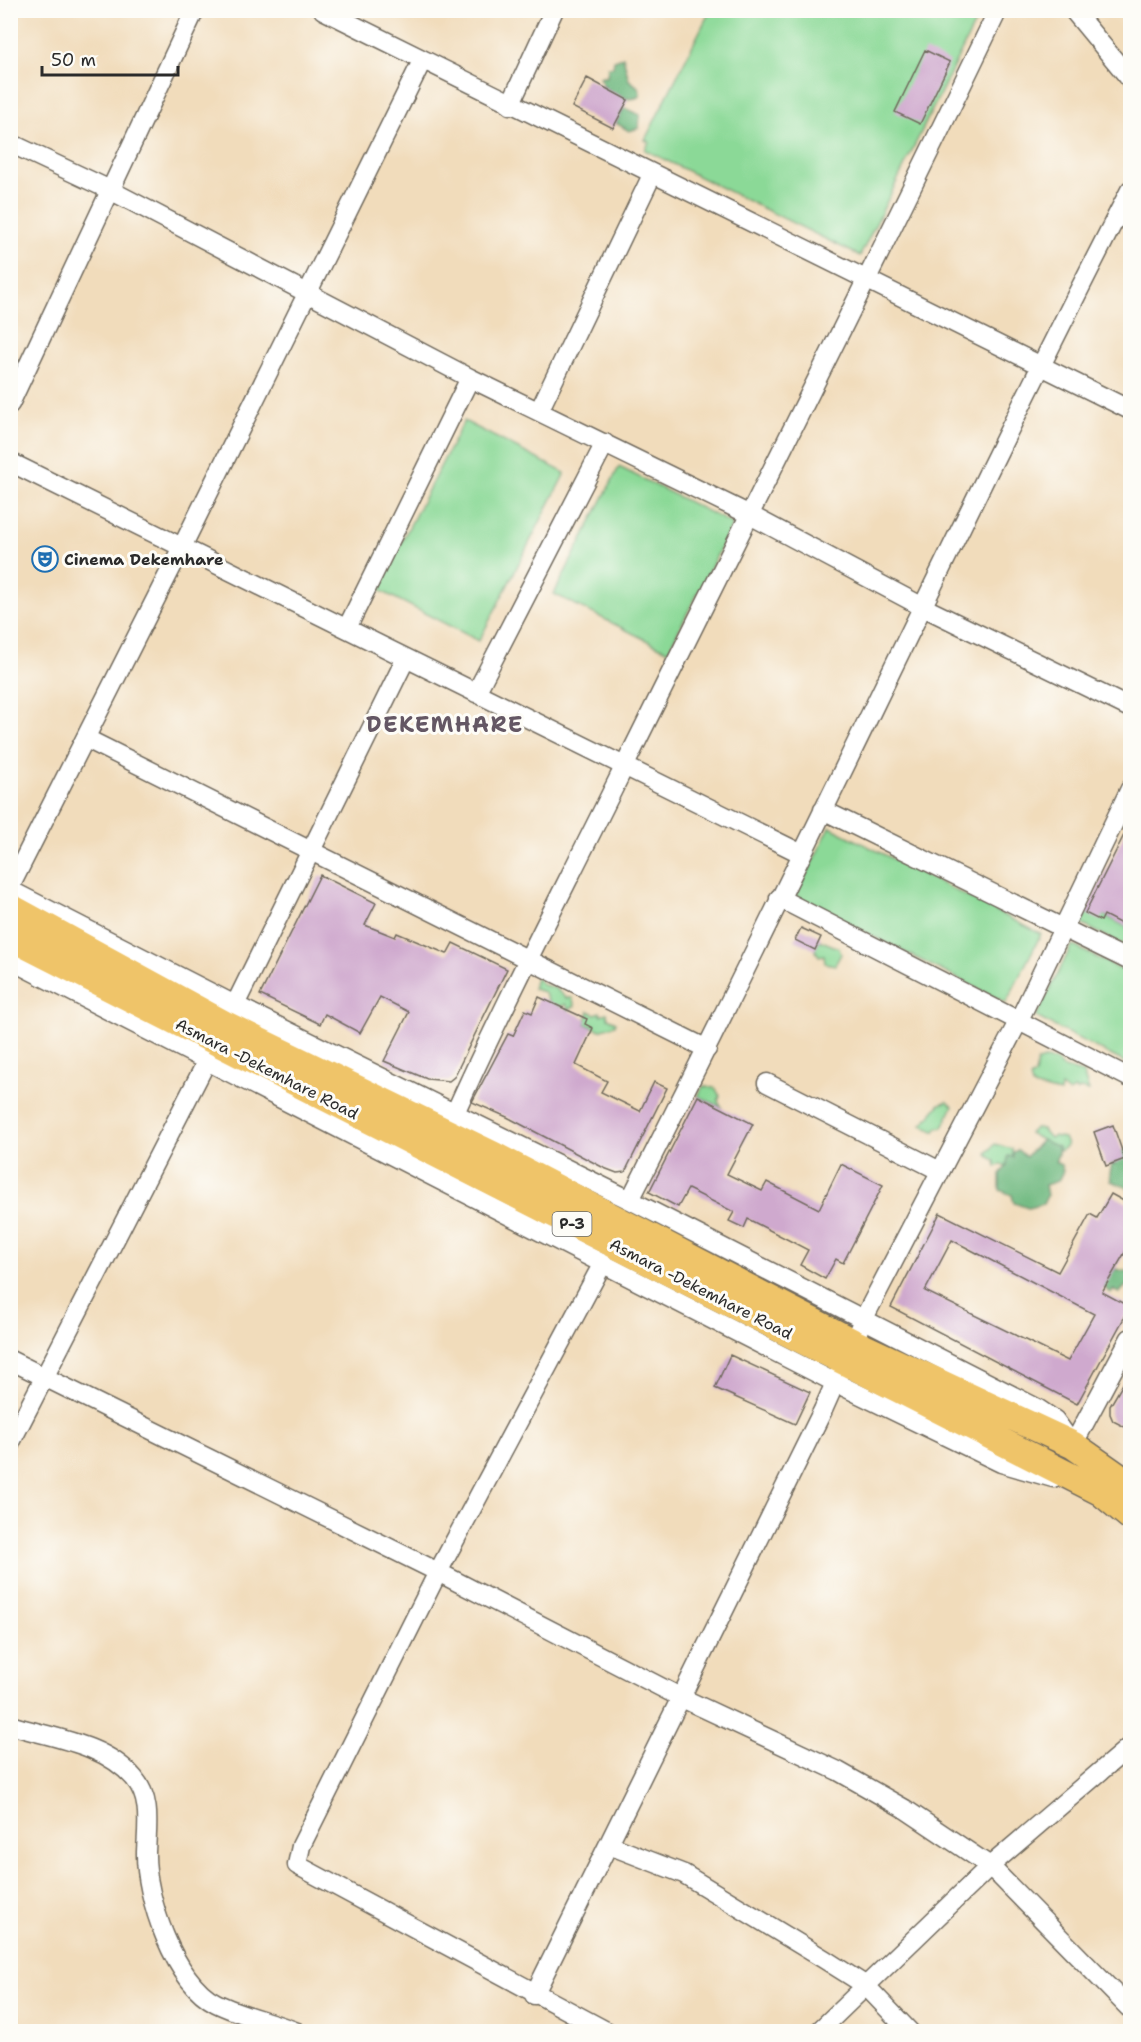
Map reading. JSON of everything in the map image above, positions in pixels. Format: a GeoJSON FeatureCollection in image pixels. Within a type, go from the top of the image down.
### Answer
{"type":"FeatureCollection","features":[{"type":"Feature","properties":{"kind":"highway","name":"Asmara -Dekemhare Road"},"geometry":{"type":"LineString","coordinates":[[11,898],[221,1034]]}},
{"type":"Feature","properties":{"kind":"highway","name":"Asmara -Dekemhare Road"},"geometry":{"type":"LineString","coordinates":[[10,937],[221,1034],[492,1169],[849,1352],[1101,1492],[1131,1516]]}},
{"type":"Feature","properties":{"kind":"highway","name":"Asmara -Dekemhare Road"},"geometry":{"type":"LineString","coordinates":[[849,1352],[1073,1445],[1131,1485]]}},
{"type":"Feature","properties":{"kind":"street"},"geometry":{"type":"LineString","coordinates":[[10,404],[195,10]]}},
{"type":"Feature","properties":{"kind":"street"},"geometry":{"type":"LineString","coordinates":[[323,10],[510,105],[1131,410]]}},
{"type":"Feature","properties":{"kind":"street"},"geometry":{"type":"LineString","coordinates":[[510,105],[554,10]]}},
{"type":"Feature","properties":{"kind":"street"},"geometry":{"type":"LineString","coordinates":[[455,1113],[526,960],[625,767],[748,514],[868,281],[998,10]]}},
{"type":"Feature","properties":{"kind":"street"},"geometry":{"type":"LineString","coordinates":[[1073,10],[1131,79]]}},
{"type":"Feature","properties":{"kind":"street"},"geometry":{"type":"LineString","coordinates":[[11,898],[306,292],[422,61]]}},
{"type":"Feature","properties":{"kind":"street"},"geometry":{"type":"LineString","coordinates":[[10,143],[110,190],[470,378],[748,514],[923,607],[1131,708]]}},
{"type":"Feature","properties":{"kind":"street"},"geometry":{"type":"LineString","coordinates":[[539,411],[652,175]]}},
{"type":"Feature","properties":{"kind":"street"},"geometry":{"type":"LineString","coordinates":[[630,1200],[707,1049],[800,853],[1040,366],[1131,190]]}},
{"type":"Feature","properties":{"kind":"street"},"geometry":{"type":"LineString","coordinates":[[347,628],[470,378]]}},
{"type":"Feature","properties":{"kind":"street"},"geometry":{"type":"LineString","coordinates":[[476,693],[605,443]]}},
{"type":"Feature","properties":{"kind":"street"},"geometry":{"type":"LineString","coordinates":[[10,462],[183,545],[800,853]]}},
{"type":"Feature","properties":{"kind":"street"},"geometry":{"type":"LineString","coordinates":[[10,1444],[221,1034],[406,658]]}},
{"type":"Feature","properties":{"kind":"street"},"geometry":{"type":"LineString","coordinates":[[87,739],[707,1049]]}},
{"type":"Feature","properties":{"kind":"street"},"geometry":{"type":"LineString","coordinates":[[534,1995],[682,1698],[849,1352],[1019,1020],[1131,789]]}},
{"type":"Feature","properties":{"kind":"street"},"geometry":{"type":"LineString","coordinates":[[823,810],[1131,961]]}},
{"type":"Feature","properties":{"kind":"street"},"geometry":{"type":"LineString","coordinates":[[779,898],[1131,1078]]}},
{"type":"Feature","properties":{"kind":"street"},"geometry":{"type":"LineString","coordinates":[[10,960],[455,1113],[492,1169],[630,1200],[849,1352]]}},
{"type":"Feature","properties":{"kind":"street"},"geometry":{"type":"LineString","coordinates":[[221,1034],[492,1169],[603,1263],[849,1352]]}},
{"type":"Feature","properties":{"kind":"street"},"geometry":{"type":"LineString","coordinates":[[766,1083],[940,1171]]}},
{"type":"Feature","properties":{"kind":"street"},"geometry":{"type":"LineString","coordinates":[[603,1263],[438,1572],[301,1846],[297,1865],[534,1995],[608,2031]]}},
{"type":"Feature","properties":{"kind":"street"},"geometry":{"type":"LineString","coordinates":[[1073,1445],[1131,1338]]}},
{"type":"Feature","properties":{"kind":"street"},"geometry":{"type":"LineString","coordinates":[[10,1360],[438,1572],[682,1698],[838,1771],[904,1809],[990,1866],[1131,2009]]}},
{"type":"Feature","properties":{"kind":"street"},"geometry":{"type":"LineString","coordinates":[[10,1725],[80,1744],[116,1762],[134,1778],[145,1795],[148,1822],[147,1868],[166,1944],[187,1978],[213,2002],[242,2015],[297,2031]]}},
{"type":"Feature","properties":{"kind":"street"},"geometry":{"type":"LineString","coordinates":[[818,2031],[990,1866],[1131,1746]]}},
{"type":"Feature","properties":{"kind":"street"},"geometry":{"type":"LineString","coordinates":[[609,1845],[684,1874],[865,1985],[910,2031]]}},
{"type":"Feature","properties":{"kind":"green space"},"geometry":{"type":"Polygon","coordinates":[[[710,11],[981,11],[860,256],[645,150],[649,142],[645,140],[710,11]]]}},
{"type":"Feature","properties":{"kind":"green space"},"geometry":{"type":"Polygon","coordinates":[[[623,57],[629,80],[640,90],[640,96],[635,98],[621,97],[612,92],[603,86],[600,77],[607,77],[608,67],[613,67],[614,60],[623,57]]]}},
{"type":"Feature","properties":{"kind":"green space"},"geometry":{"type":"Polygon","coordinates":[[[624,108],[640,115],[639,128],[629,131],[616,123],[624,108]]]}},
{"type":"Feature","properties":{"kind":"green space"},"geometry":{"type":"Polygon","coordinates":[[[464,421],[565,473],[479,641],[377,589],[464,421]]]}},
{"type":"Feature","properties":{"kind":"green space"},"geometry":{"type":"Polygon","coordinates":[[[619,467],[733,524],[668,651],[554,594],[619,467]]]}},
{"type":"Feature","properties":{"kind":"green space"},"geometry":{"type":"Polygon","coordinates":[[[830,827],[1041,934],[1006,1003],[795,897],[830,827]]]}},
{"type":"Feature","properties":{"kind":"green space"},"geometry":{"type":"Polygon","coordinates":[[[1085,913],[1104,915],[1130,929],[1126,946],[1081,924],[1085,913]]]}},
{"type":"Feature","properties":{"kind":"green space"},"geometry":{"type":"Polygon","coordinates":[[[819,940],[839,948],[841,954],[835,965],[825,963],[824,955],[819,956],[815,950],[819,940]]]}},
{"type":"Feature","properties":{"kind":"green space"},"geometry":{"type":"Polygon","coordinates":[[[1072,945],[1130,974],[1130,1065],[1036,1017],[1072,945]]]}},
{"type":"Feature","properties":{"kind":"green space"},"geometry":{"type":"Polygon","coordinates":[[[536,977],[543,985],[555,988],[566,998],[572,998],[575,1006],[568,1010],[566,1004],[560,1007],[549,1002],[544,992],[533,989],[536,977]]]}},
{"type":"Feature","properties":{"kind":"green space"},"geometry":{"type":"Polygon","coordinates":[[[589,1011],[595,1014],[600,1012],[600,1015],[607,1013],[608,1018],[616,1022],[615,1025],[600,1030],[585,1024],[589,1011]]]}},
{"type":"Feature","properties":{"kind":"green space"},"geometry":{"type":"Polygon","coordinates":[[[1045,1059],[1057,1061],[1061,1067],[1083,1073],[1089,1091],[1081,1089],[1077,1092],[1075,1089],[1068,1092],[1061,1087],[1060,1093],[1032,1086],[1030,1078],[1035,1075],[1037,1061],[1045,1059]]]}},
{"type":"Feature","properties":{"kind":"green space"},"geometry":{"type":"Polygon","coordinates":[[[703,1086],[715,1088],[720,1096],[718,1101],[721,1107],[698,1096],[703,1086]]]}},
{"type":"Feature","properties":{"kind":"green space"},"geometry":{"type":"Polygon","coordinates":[[[948,1101],[953,1106],[943,1127],[937,1128],[935,1132],[922,1125],[940,1104],[948,1101]]]}},
{"type":"Feature","properties":{"kind":"green space"},"geometry":{"type":"Polygon","coordinates":[[[1035,1128],[1042,1129],[1050,1138],[1053,1136],[1064,1138],[1067,1145],[1060,1151],[1029,1133],[1035,1128]]]}},
{"type":"Feature","properties":{"kind":"green space"},"geometry":{"type":"Polygon","coordinates":[[[1042,1140],[1058,1147],[1055,1162],[1061,1165],[1063,1171],[1058,1181],[1045,1185],[1047,1196],[1043,1204],[1028,1208],[1014,1203],[1012,1195],[1000,1190],[1000,1174],[1007,1166],[1008,1156],[1013,1157],[1013,1152],[1018,1150],[1026,1157],[1042,1140]]]}},
{"type":"Feature","properties":{"kind":"green space"},"geometry":{"type":"Polygon","coordinates":[[[995,1144],[1012,1149],[1013,1157],[1007,1166],[1001,1164],[996,1167],[995,1161],[988,1156],[987,1153],[995,1144]]]}},
{"type":"Feature","properties":{"kind":"green space"},"geometry":{"type":"Polygon","coordinates":[[[1128,1148],[1130,1149],[1130,1192],[1127,1187],[1111,1181],[1110,1173],[1116,1157],[1128,1148]]]}},
{"type":"Feature","properties":{"kind":"green space"},"geometry":{"type":"Polygon","coordinates":[[[1115,1269],[1130,1272],[1130,1285],[1119,1293],[1113,1290],[1111,1293],[1105,1288],[1101,1289],[1115,1269]]]}},
{"type":"Feature","properties":{"kind":"building"},"geometry":{"type":"Polygon","coordinates":[[[925,50],[950,62],[920,124],[895,112],[925,50]]]}},
{"type":"Feature","properties":{"kind":"building"},"geometry":{"type":"Polygon","coordinates":[[[587,78],[628,100],[613,128],[572,107],[587,78]]]}},
{"type":"Feature","properties":{"kind":"building"},"geometry":{"type":"Polygon","coordinates":[[[1131,821],[1131,929],[1104,915],[1101,921],[1085,913],[1131,821]]]}},
{"type":"Feature","properties":{"kind":"building"},"geometry":{"type":"Polygon","coordinates":[[[320,875],[376,903],[365,925],[395,937],[397,933],[447,954],[453,943],[507,969],[454,1077],[449,1081],[427,1079],[384,1061],[409,1012],[380,997],[360,1033],[325,1014],[320,1024],[260,995],[320,875]]]}},
{"type":"Feature","properties":{"kind":"building"},"geometry":{"type":"Polygon","coordinates":[[[801,928],[821,937],[815,950],[795,940],[801,928]]]}},
{"type":"Feature","properties":{"kind":"building"},"geometry":{"type":"Polygon","coordinates":[[[539,997],[587,1019],[585,1024],[593,1028],[576,1065],[607,1081],[601,1092],[640,1111],[654,1082],[667,1088],[625,1172],[617,1173],[604,1168],[507,1117],[472,1102],[508,1034],[513,1036],[525,1010],[532,1013],[539,997]]]}},
{"type":"Feature","properties":{"kind":"building"},"geometry":{"type":"Polygon","coordinates":[[[698,1096],[753,1124],[727,1174],[762,1191],[767,1182],[819,1209],[841,1164],[883,1185],[843,1263],[836,1259],[825,1279],[800,1265],[808,1250],[748,1219],[744,1228],[729,1221],[734,1212],[688,1189],[678,1207],[649,1192],[698,1096]]]}},
{"type":"Feature","properties":{"kind":"building"},"geometry":{"type":"Polygon","coordinates":[[[1113,1125],[1125,1159],[1106,1166],[1094,1132],[1113,1125]]]}},
{"type":"Feature","properties":{"kind":"building"},"geometry":{"type":"Polygon","coordinates":[[[1111,1194],[1131,1205],[1131,1242],[1102,1292],[1130,1307],[1077,1404],[891,1307],[940,1213],[1058,1272],[1090,1214],[1097,1218],[1111,1194]],[[952,1240],[925,1291],[1068,1361],[1094,1314],[952,1240]]]}},
{"type":"Feature","properties":{"kind":"building"},"geometry":{"type":"Polygon","coordinates":[[[730,1355],[810,1392],[795,1424],[715,1388],[730,1355]]]}},
{"type":"Feature","properties":{"kind":"building"},"geometry":{"type":"Polygon","coordinates":[[[1131,1370],[1131,1430],[1113,1421],[1110,1406],[1131,1370]]]}},
{"type":"Feature","properties":{"kind":"place","name":"Cinema Dekemhare"},"geometry":{"type":"Point","coordinates":[45,559]}},
{"type":"Feature","properties":{"kind":"district","name":"DEKEMHARE"},"geometry":{"type":"Point","coordinates":[445,724]}}]}
